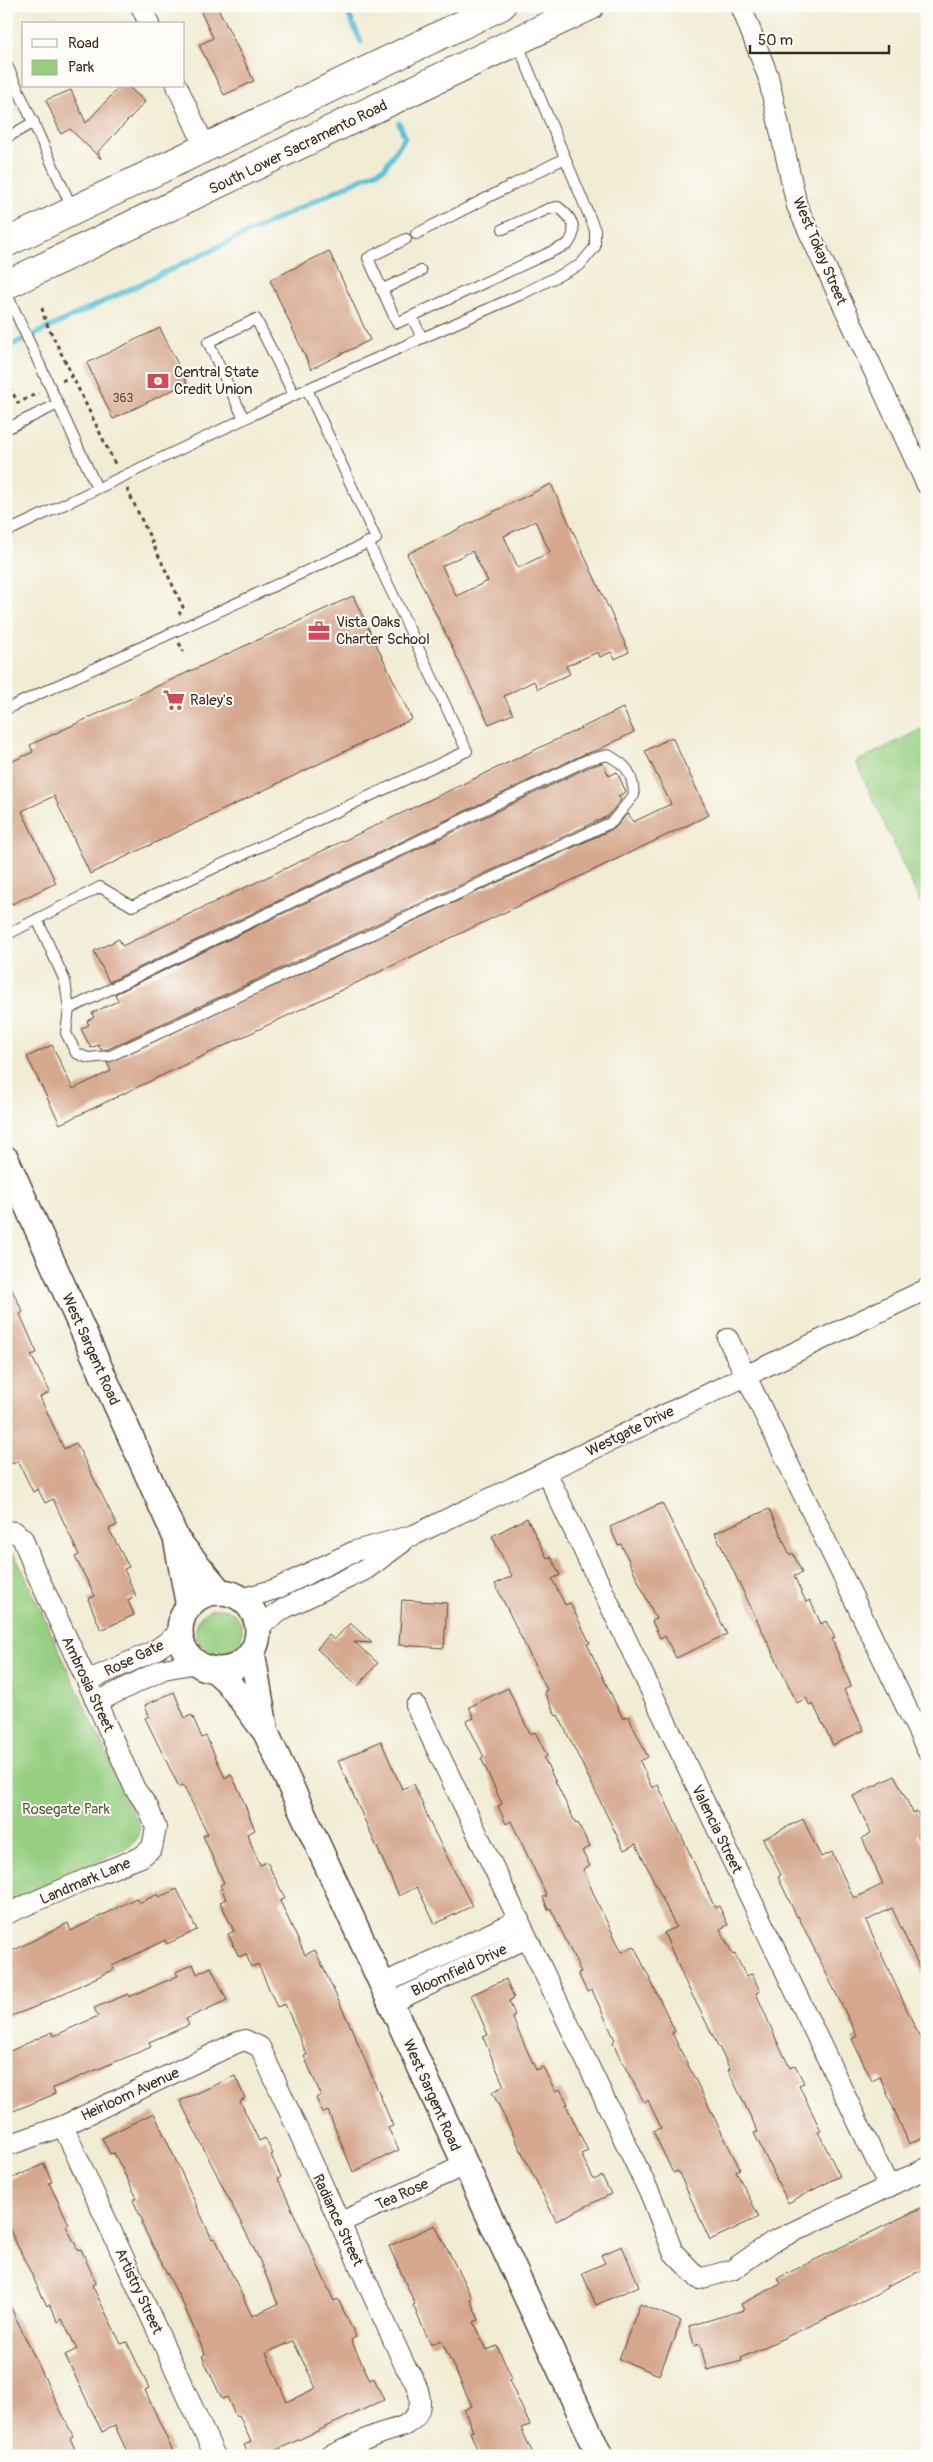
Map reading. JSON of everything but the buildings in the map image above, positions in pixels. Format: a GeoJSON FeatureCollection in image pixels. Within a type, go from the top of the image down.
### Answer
{"type":"FeatureCollection","features":[{"type":"Feature","properties":{"kind":"main road"},"geometry":{"type":"LineString","coordinates":[[6,243],[501,6]]}},
{"type":"Feature","properties":{"kind":"main road","name":"South Lower Sacramento Road"},"geometry":{"type":"LineString","coordinates":[[6,286],[590,6]]}},
{"type":"Feature","properties":{"kind":"main road"},"geometry":{"type":"LineString","coordinates":[[6,265],[20,255],[142,195],[152,184],[158,170]]}},
{"type":"Feature","properties":{"kind":"street"},"geometry":{"type":"LineString","coordinates":[[141,6],[148,22]]}},
{"type":"Feature","properties":{"kind":"street","name":"West Tokay Street"},"geometry":{"type":"LineString","coordinates":[[741,6],[768,76],[797,206],[927,485]]}},
{"type":"Feature","properties":{"kind":"street"},"geometry":{"type":"LineString","coordinates":[[178,88],[205,147]]}},
{"type":"Feature","properties":{"kind":"street","name":"West Sargent Road"},"geometry":{"type":"LineString","coordinates":[[6,1159],[176,1538],[188,1607]]}},
{"type":"Feature","properties":{"kind":"street","name":"Westgate Drive"},"geometry":{"type":"LineString","coordinates":[[258,1627],[285,1608],[365,1570],[414,1535],[927,1289]]}},
{"type":"Feature","properties":{"kind":"street"},"geometry":{"type":"LineString","coordinates":[[728,1339],[925,1741]]}},
{"type":"Feature","properties":{"kind":"street","name":"Valencia Street"},"geometry":{"type":"LineString","coordinates":[[546,1472],[889,2187]]}},
{"type":"Feature","properties":{"kind":"street","name":"Ambrosia Street"},"geometry":{"type":"LineString","coordinates":[[11,1532],[23,1538],[34,1568],[88,1680],[135,1789],[153,1819],[156,1828],[155,1838]]}},
{"type":"Feature","properties":{"kind":"street","name":"Westgate Drive"},"geometry":{"type":"LineString","coordinates":[[231,1596],[276,1589],[355,1551],[414,1535]]}},
{"type":"Feature","properties":{"kind":"street","name":"West Sargent Road"},"geometry":{"type":"LineString","coordinates":[[176,1538],[231,1596]]}},
{"type":"Feature","properties":{"kind":"street"},"geometry":{"type":"LineString","coordinates":[[208,1594],[231,1596],[249,1607],[258,1627],[257,1640],[252,1652],[236,1666],[226,1670],[206,1667],[188,1655],[180,1633],[182,1619],[188,1607],[197,1599],[208,1594]]}},
{"type":"Feature","properties":{"kind":"street","name":"Rose Gate"},"geometry":{"type":"LineString","coordinates":[[88,1680],[154,1650],[180,1633]]}},
{"type":"Feature","properties":{"kind":"street","name":"West Sargent Road"},"geometry":{"type":"LineString","coordinates":[[252,1652],[266,1732]]}},
{"type":"Feature","properties":{"kind":"street","name":"West Sargent Road"},"geometry":{"type":"LineString","coordinates":[[206,1667],[228,1682],[266,1732],[464,2165],[600,2456]]}},
{"type":"Feature","properties":{"kind":"street","name":"Rose Gate"},"geometry":{"type":"LineString","coordinates":[[97,1702],[164,1669],[206,1667]]}},
{"type":"Feature","properties":{"kind":"street"},"geometry":{"type":"LineString","coordinates":[[416,1706],[652,2198],[673,2252],[699,2279],[732,2270],[772,2242],[927,2168]]}},
{"type":"Feature","properties":{"kind":"street","name":"Landmark Lane"},"geometry":{"type":"LineString","coordinates":[[6,1914],[142,1857],[152,1848],[155,1838]]}},
{"type":"Feature","properties":{"kind":"street","name":"Bloomfield Drive"},"geometry":{"type":"LineString","coordinates":[[386,1993],[523,1929]]}},
{"type":"Feature","properties":{"kind":"street","name":"Heirloom Avenue"},"geometry":{"type":"LineString","coordinates":[[6,2146],[63,2126],[236,2043],[245,2040],[252,2042]]}},
{"type":"Feature","properties":{"kind":"street","name":"Radiance Street"},"geometry":{"type":"LineString","coordinates":[[252,2042],[260,2046],[266,2055],[274,2080],[339,2222],[405,2366],[420,2391],[421,2402],[417,2416],[405,2425],[378,2434],[330,2456]]}},
{"type":"Feature","properties":{"kind":"street","name":"Artistry Street"},"geometry":{"type":"LineString","coordinates":[[63,2126],[215,2456]]}},
{"type":"Feature","properties":{"kind":"street","name":"Tea Rose"},"geometry":{"type":"LineString","coordinates":[[339,2222],[464,2165]]}},
{"type":"Feature","properties":{"kind":"lane"},"geometry":{"type":"LineString","coordinates":[[6,532],[294,395],[580,265],[596,246],[595,230],[517,42]]}},
{"type":"Feature","properties":{"kind":"lane"},"geometry":{"type":"LineString","coordinates":[[6,63],[73,211]]}},
{"type":"Feature","properties":{"kind":"lane"},"geometry":{"type":"LineString","coordinates":[[6,138],[34,122]]}},
{"type":"Feature","properties":{"kind":"lane"},"geometry":{"type":"LineString","coordinates":[[504,229],[548,209],[558,207],[567,214],[574,227],[573,237],[568,244],[397,323],[368,258],[565,158]]}},
{"type":"Feature","properties":{"kind":"lane"},"geometry":{"type":"LineString","coordinates":[[381,290],[421,271]]}},
{"type":"Feature","properties":{"kind":"lane"},"geometry":{"type":"LineString","coordinates":[[6,292],[97,488]]}},
{"type":"Feature","properties":{"kind":"lane"},"geometry":{"type":"LineString","coordinates":[[412,317],[422,338]]}},
{"type":"Feature","properties":{"kind":"lane"},"geometry":{"type":"LineString","coordinates":[[244,419],[208,342],[256,319],[294,395]]}},
{"type":"Feature","properties":{"kind":"lane"},"geometry":{"type":"LineString","coordinates":[[6,708],[376,538],[307,389]]}},
{"type":"Feature","properties":{"kind":"lane"},"geometry":{"type":"LineString","coordinates":[[6,429],[58,404]]}},
{"type":"Feature","properties":{"kind":"lane"},"geometry":{"type":"LineString","coordinates":[[6,935],[100,887],[132,906],[467,750],[368,542]]}},
{"type":"Feature","properties":{"kind":"lane"},"geometry":{"type":"LineString","coordinates":[[37,920],[65,981],[69,1009],[66,1033],[76,1053],[88,1058],[110,1056],[612,822],[634,795],[633,778],[623,763],[608,754],[587,760],[69,1009]]}},
{"type":"Feature","properties":{"kind":"path"},"geometry":{"type":"LineString","coordinates":[[42,308],[45,320],[183,607],[171,626],[184,652]]}},
{"type":"Feature","properties":{"kind":"green space"},"geometry":{"type":"Polygon","coordinates":[[[927,726],[927,917],[856,762],[927,726]]]}},
{"type":"Feature","properties":{"kind":"green space","name":"Rosegate Park"},"geometry":{"type":"Polygon","coordinates":[[[6,1552],[14,1555],[20,1565],[140,1827],[136,1840],[130,1846],[6,1904],[6,1552]]]}},
{"type":"Feature","properties":{"kind":"green space"},"geometry":{"type":"Polygon","coordinates":[[[219,1608],[232,1612],[238,1618],[242,1631],[238,1644],[232,1650],[219,1654],[206,1650],[200,1644],[196,1631],[200,1618],[206,1612],[219,1608]]]}},
{"type":"Feature","properties":{"kind":"waterway"},"geometry":{"type":"LineString","coordinates":[[345,6],[361,42]]}},
{"type":"Feature","properties":{"kind":"waterway"},"geometry":{"type":"LineString","coordinates":[[6,348],[384,168],[405,137],[399,123]]}},
{"type":"Feature","properties":{"kind":"place","name":"Central State Credit Union"},"geometry":{"type":"Point","coordinates":[158,381]}},
{"type":"Feature","properties":{"kind":"place","name":"Vista Oaks Charter School"},"geometry":{"type":"Point","coordinates":[319,631]}},
{"type":"Feature","properties":{"kind":"place","name":"Raley's"},"geometry":{"type":"Point","coordinates":[174,700]}}]}
